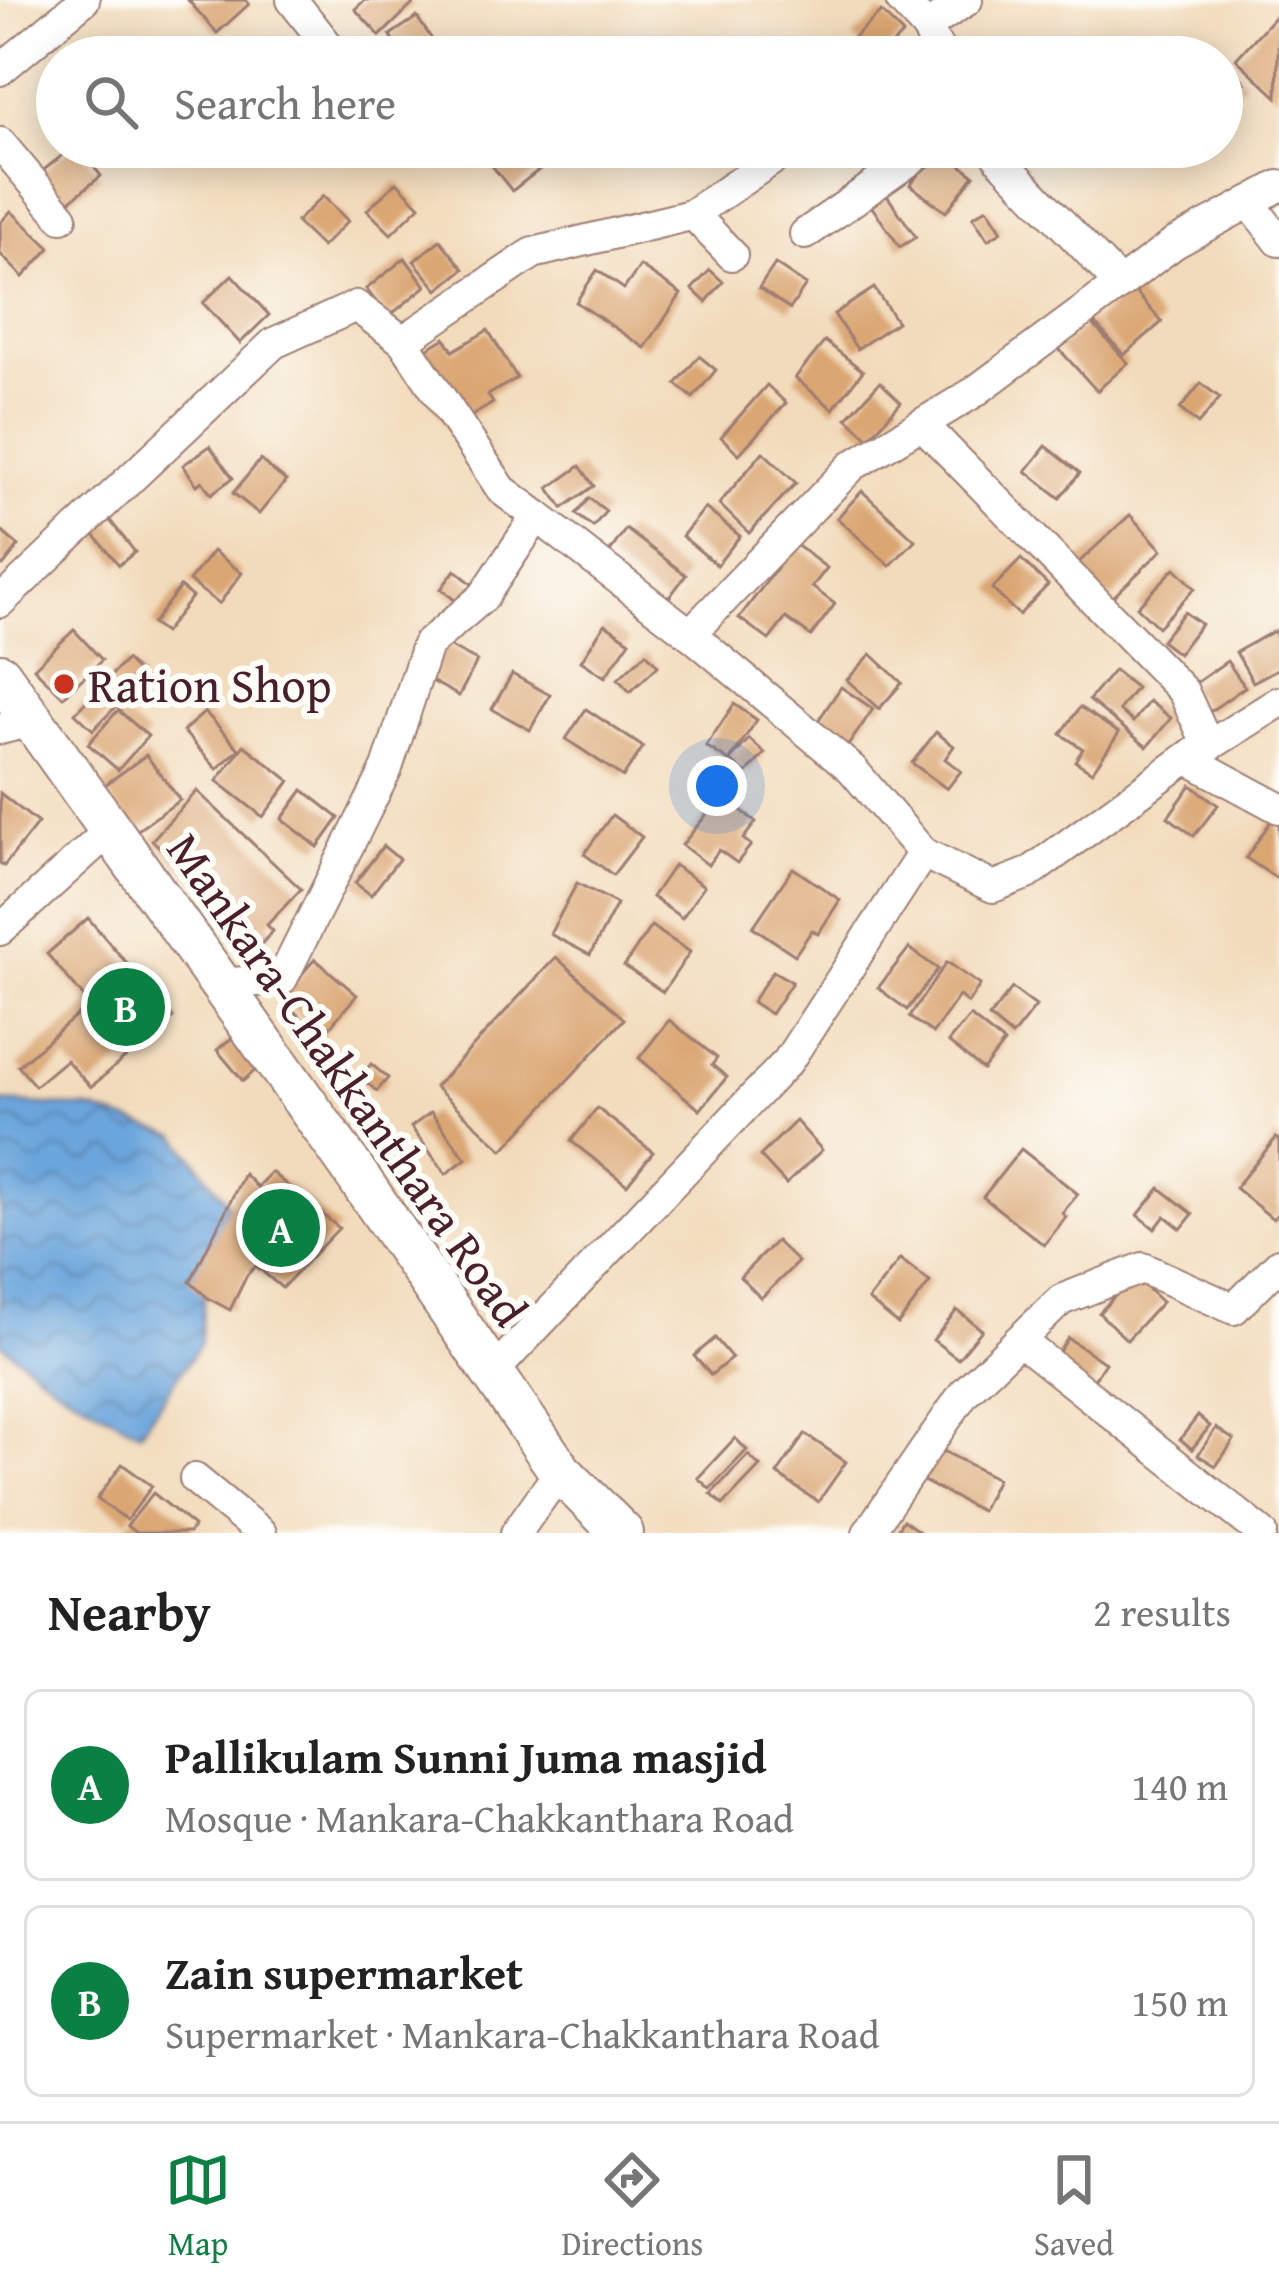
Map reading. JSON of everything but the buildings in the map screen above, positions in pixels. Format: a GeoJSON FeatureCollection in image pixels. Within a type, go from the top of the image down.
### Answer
{"type":"FeatureCollection","features":[{"type":"Feature","properties":{"kind":"main road","name":"Mankara-Chakkanthara Road"},"geometry":{"type":"LineString","coordinates":[[0,675],[16,725],[110,830],[560,1471],[622,1533]]}},
{"type":"Feature","properties":{"kind":"street"},"geometry":{"type":"LineString","coordinates":[[41,36],[84,0]]}},
{"type":"Feature","properties":{"kind":"street"},"geometry":{"type":"LineString","coordinates":[[292,0],[320,36]]}},
{"type":"Feature","properties":{"kind":"street"},"geometry":{"type":"LineString","coordinates":[[902,0],[925,36]]}},
{"type":"Feature","properties":{"kind":"street"},"geometry":{"type":"LineString","coordinates":[[940,36],[967,0]]}},
{"type":"Feature","properties":{"kind":"street"},"geometry":{"type":"LineString","coordinates":[[0,70],[36,40]]}},
{"type":"Feature","properties":{"kind":"street"},"geometry":{"type":"LineString","coordinates":[[0,143],[62,218]]}},
{"type":"Feature","properties":{"kind":"street"},"geometry":{"type":"LineString","coordinates":[[404,341],[533,253],[693,214],[760,168]]}},
{"type":"Feature","properties":{"kind":"street"},"geometry":{"type":"LineString","coordinates":[[805,233],[899,168]]}},
{"type":"Feature","properties":{"kind":"street"},"geometry":{"type":"LineString","coordinates":[[1009,168],[1120,284]]}},
{"type":"Feature","properties":{"kind":"street"},"geometry":{"type":"LineString","coordinates":[[690,634],[852,466],[973,393],[1174,244],[1279,186]]}},
{"type":"Feature","properties":{"kind":"street"},"geometry":{"type":"LineString","coordinates":[[1250,202],[1279,241]]}},
{"type":"Feature","properties":{"kind":"street"},"geometry":{"type":"LineString","coordinates":[[693,214],[732,255]]}},
{"type":"Feature","properties":{"kind":"street"},"geometry":{"type":"LineString","coordinates":[[0,602],[274,344],[356,306],[404,341],[502,490],[690,634],[852,769],[923,853],[993,887],[1028,872],[1188,759],[1279,702]]}},
{"type":"Feature","properties":{"kind":"street"},"geometry":{"type":"LineString","coordinates":[[922,424],[1183,691],[1207,743],[1188,759]]}},
{"type":"Feature","properties":{"kind":"street"},"geometry":{"type":"LineString","coordinates":[[220,984],[282,979],[387,768],[427,644],[483,597],[537,516]]}},
{"type":"Feature","properties":{"kind":"street"},"geometry":{"type":"LineString","coordinates":[[1188,759],[1279,808]]}},
{"type":"Feature","properties":{"kind":"street"},"geometry":{"type":"LineString","coordinates":[[0,930],[110,830]]}},
{"type":"Feature","properties":{"kind":"street"},"geometry":{"type":"LineString","coordinates":[[492,1373],[788,1060],[923,853]]}},
{"type":"Feature","properties":{"kind":"street"},"geometry":{"type":"LineString","coordinates":[[868,1533],[964,1393],[1061,1300],[1143,1268],[1234,1309],[1279,1264]]}},
{"type":"Feature","properties":{"kind":"street"},"geometry":{"type":"LineString","coordinates":[[1019,1340],[1262,1533]]}},
{"type":"Feature","properties":{"kind":"street"},"geometry":{"type":"LineString","coordinates":[[516,1533],[560,1471]]}},
{"type":"Feature","properties":{"kind":"street"},"geometry":{"type":"LineString","coordinates":[[195,1479],[261,1533]]}},
{"type":"Feature","properties":{"kind":"water"},"geometry":{"type":"Polygon","coordinates":[[[0,1102],[87,1108],[177,1136],[227,1202],[204,1297],[200,1344],[140,1432],[57,1387],[0,1343],[0,1102]]]}},
{"type":"Feature","properties":{"kind":"place","name":"Ration Shop"},"geometry":{"type":"Point","coordinates":[64,684]}},
{"type":"Feature","properties":{"kind":"place","name":"Zain supermarket"},"geometry":{"type":"Point","coordinates":[126,1007]}},
{"type":"Feature","properties":{"kind":"place","name":"Pallikulam Sunni Juma masjid"},"geometry":{"type":"Point","coordinates":[281,1228]}}]}
